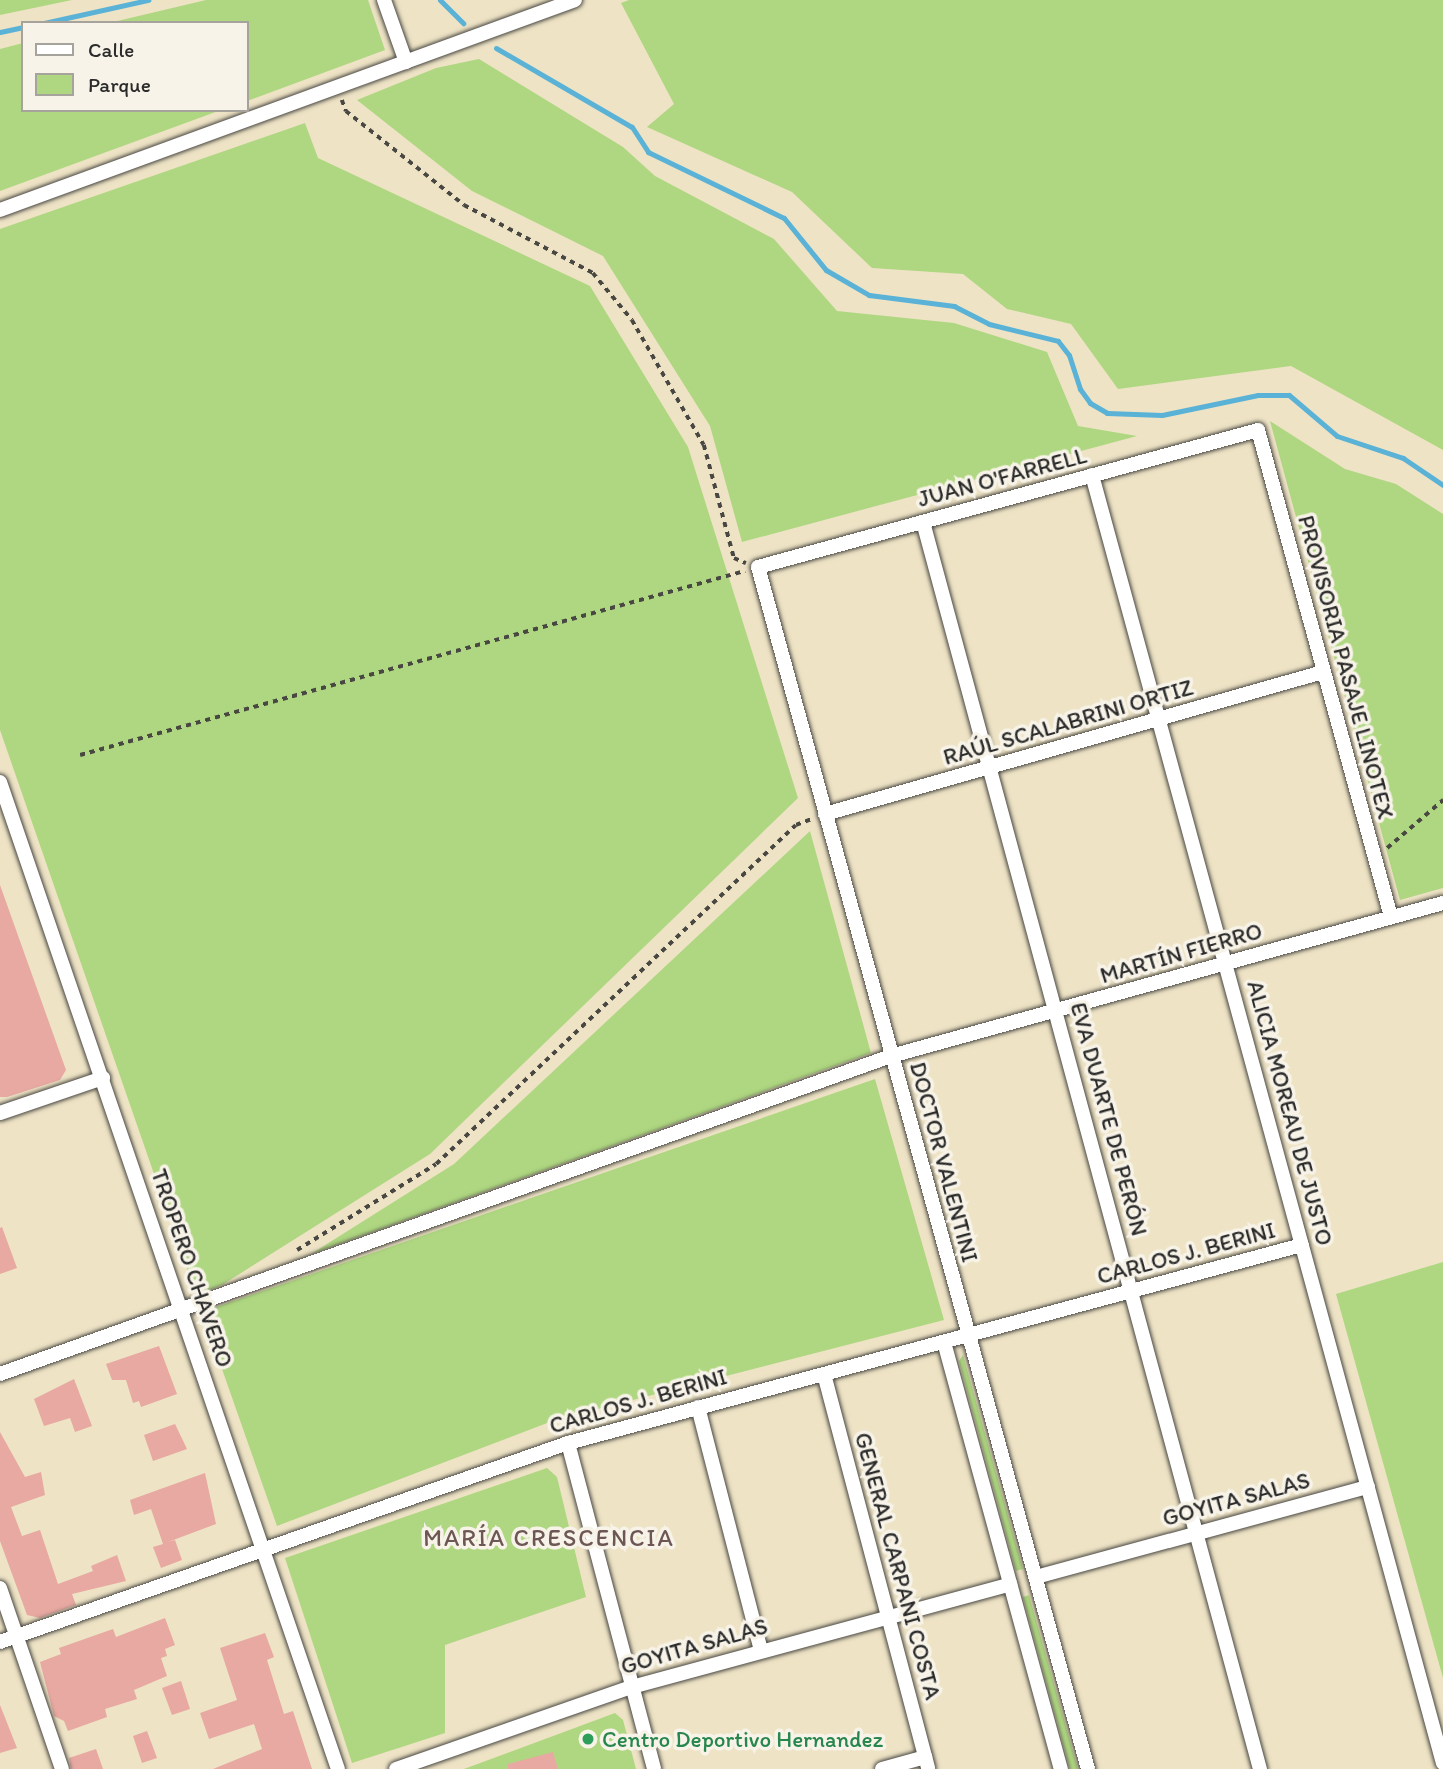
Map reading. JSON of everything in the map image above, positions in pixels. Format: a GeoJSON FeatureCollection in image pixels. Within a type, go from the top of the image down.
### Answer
{"type":"FeatureCollection","features":[{"type":"Feature","properties":{"kind":"street"},"geometry":{"type":"LineString","coordinates":[[384,0],[406,62]]}},
{"type":"Feature","properties":{"kind":"street"},"geometry":{"type":"LineString","coordinates":[[0,210],[575,0]]}},
{"type":"Feature","properties":{"kind":"street","name":"JUAN O'FARRELL"},"geometry":{"type":"LineString","coordinates":[[758,567],[1258,430]]}},
{"type":"Feature","properties":{"kind":"street","name":"PROVISORIA PASAJE LINOTEX"},"geometry":{"type":"LineString","coordinates":[[1258,430],[1391,917]]}},
{"type":"Feature","properties":{"kind":"street","name":"ALICIA MOREAU DE JUSTO"},"geometry":{"type":"LineString","coordinates":[[1092,475],[1443,1762]]}},
{"type":"Feature","properties":{"kind":"street","name":"EVA DUARTE DE PERÓN"},"geometry":{"type":"LineString","coordinates":[[923,522],[1260,1769]]}},
{"type":"Feature","properties":{"kind":"street","name":"DOCTOR VALENTINI"},"geometry":{"type":"LineString","coordinates":[[758,567],[1088,1769]]}},
{"type":"Feature","properties":{"kind":"street","name":"RAÚL SCALABRINI ORTIZ"},"geometry":{"type":"LineString","coordinates":[[825,814],[1323,672]]}},
{"type":"Feature","properties":{"kind":"street","name":"TROPERO CHAVERO"},"geometry":{"type":"LineString","coordinates":[[0,782],[338,1769]]}},
{"type":"Feature","properties":{"kind":"street","name":"MARTÍN FIERRO"},"geometry":{"type":"LineString","coordinates":[[182,1310],[891,1056],[1443,903]]}},
{"type":"Feature","properties":{"kind":"street"},"geometry":{"type":"LineString","coordinates":[[0,1113],[103,1078]]}},
{"type":"Feature","properties":{"kind":"street","name":"CARLOS J. BERINI"},"geometry":{"type":"LineString","coordinates":[[0,1642],[568,1443],[1302,1245]]}},
{"type":"Feature","properties":{"kind":"street"},"geometry":{"type":"LineString","coordinates":[[0,1374],[182,1310]]}},
{"type":"Feature","properties":{"kind":"street"},"geometry":{"type":"LineString","coordinates":[[944,1342],[1060,1769]]}},
{"type":"Feature","properties":{"kind":"street","name":"GENERAL CARPANI COSTA"},"geometry":{"type":"LineString","coordinates":[[824,1374],[927,1763]]}},
{"type":"Feature","properties":{"kind":"street"},"geometry":{"type":"LineString","coordinates":[[698,1407],[761,1651]]}},
{"type":"Feature","properties":{"kind":"street"},"geometry":{"type":"LineString","coordinates":[[568,1443],[654,1769]]}},
{"type":"Feature","properties":{"kind":"street","name":"GOYITA SALAS"},"geometry":{"type":"LineString","coordinates":[[1035,1577],[1368,1486]]}},
{"type":"Feature","properties":{"kind":"street","name":"GOYITA SALAS"},"geometry":{"type":"LineString","coordinates":[[397,1769],[632,1687],[1010,1584]]}},
{"type":"Feature","properties":{"kind":"street"},"geometry":{"type":"LineString","coordinates":[[0,1588],[62,1769]]}},
{"type":"Feature","properties":{"kind":"street"},"geometry":{"type":"LineString","coordinates":[[882,1769],[927,1763]]}},
{"type":"Feature","properties":{"kind":"path"},"geometry":{"type":"LineString","coordinates":[[337,88],[346,111],[464,205],[593,273],[632,320],[704,445],[734,558],[758,567]]}},
{"type":"Feature","properties":{"kind":"path"},"geometry":{"type":"LineString","coordinates":[[80,755],[758,567]]}},
{"type":"Feature","properties":{"kind":"path"},"geometry":{"type":"LineString","coordinates":[[1375,858],[1443,800]]}},
{"type":"Feature","properties":{"kind":"path"},"geometry":{"type":"LineString","coordinates":[[294,1251],[436,1164],[796,825],[825,814]]}},
{"type":"Feature","properties":{"kind":"green space"},"geometry":{"type":"Polygon","coordinates":[[[0,0],[72,0],[0,15],[0,0]]]}},
{"type":"Feature","properties":{"kind":"green space"},"geometry":{"type":"Polygon","coordinates":[[[206,0],[368,0],[385,50],[248,101],[248,21],[117,21],[206,0]]]}},
{"type":"Feature","properties":{"kind":"green space"},"geometry":{"type":"Polygon","coordinates":[[[629,0],[1443,0],[1443,450],[1291,366],[1118,389],[1071,324],[1007,309],[963,274],[872,268],[792,192],[647,127],[674,104],[621,3],[629,0]]]}},
{"type":"Feature","properties":{"kind":"green space"},"geometry":{"type":"Polygon","coordinates":[[[21,44],[21,112],[216,112],[0,191],[0,49],[21,44]]]}},
{"type":"Feature","properties":{"kind":"green space"},"geometry":{"type":"Polygon","coordinates":[[[479,59],[623,147],[655,176],[774,239],[837,311],[954,323],[1047,352],[1078,426],[1137,436],[742,542],[710,426],[603,256],[472,191],[357,100],[436,68],[479,59]]]}},
{"type":"Feature","properties":{"kind":"green space"},"geometry":{"type":"Polygon","coordinates":[[[305,123],[318,158],[590,286],[688,447],[798,798],[430,1154],[222,1285],[196,1295],[0,730],[0,229],[305,123]]]}},
{"type":"Feature","properties":{"kind":"green space"},"geometry":{"type":"Polygon","coordinates":[[[1270,421],[1345,469],[1396,484],[1443,514],[1443,888],[1400,900],[1270,421]]]}},
{"type":"Feature","properties":{"kind":"green space"},"geometry":{"type":"Polygon","coordinates":[[[810,831],[871,1053],[311,1254],[454,1164],[810,831]]]}},
{"type":"Feature","properties":{"kind":"green space"},"geometry":{"type":"Polygon","coordinates":[[[875,1079],[944,1320],[555,1420],[277,1526],[202,1312],[875,1079]]]}},
{"type":"Feature","properties":{"kind":"green space"},"geometry":{"type":"Polygon","coordinates":[[[1443,1262],[1443,1678],[1336,1294],[1443,1262]]]}},
{"type":"Feature","properties":{"kind":"green space"},"geometry":{"type":"Polygon","coordinates":[[[963,1355],[1023,1569],[1016,1571],[959,1361],[963,1355]]]}},
{"type":"Feature","properties":{"kind":"green space"},"geometry":{"type":"Polygon","coordinates":[[[547,1468],[557,1477],[586,1597],[445,1645],[445,1733],[352,1763],[285,1558],[547,1468]]]}},
{"type":"Feature","properties":{"kind":"green space"},"geometry":{"type":"Polygon","coordinates":[[[1029,1595],[1078,1769],[1070,1769],[1023,1597],[1029,1595]]]}},
{"type":"Feature","properties":{"kind":"green space","name":"Centro Deportivo Hernandez"},"geometry":{"type":"Polygon","coordinates":[[[615,1713],[623,1720],[636,1769],[464,1769],[615,1713]]]}},
{"type":"Feature","properties":{"kind":"building"},"geometry":{"type":"Polygon","coordinates":[[[0,885],[66,1070],[60,1080],[7,1097],[0,1097],[0,885]]]}},
{"type":"Feature","properties":{"kind":"building"},"geometry":{"type":"Polygon","coordinates":[[[2,1227],[17,1268],[0,1274],[0,1228],[2,1227]]]}},
{"type":"Feature","properties":{"kind":"building"},"geometry":{"type":"Polygon","coordinates":[[[159,1346],[177,1394],[141,1407],[139,1401],[133,1403],[126,1380],[112,1380],[106,1364],[159,1346]]]}},
{"type":"Feature","properties":{"kind":"building"},"geometry":{"type":"Polygon","coordinates":[[[74,1379],[92,1426],[75,1432],[70,1418],[44,1426],[34,1399],[74,1379]]]}},
{"type":"Feature","properties":{"kind":"building"},"geometry":{"type":"Polygon","coordinates":[[[175,1424],[187,1449],[153,1461],[144,1435],[175,1424]]]}},
{"type":"Feature","properties":{"kind":"building"},"geometry":{"type":"Polygon","coordinates":[[[0,1432],[25,1477],[41,1472],[45,1495],[11,1507],[22,1536],[40,1530],[58,1584],[93,1571],[91,1566],[117,1555],[126,1581],[72,1594],[76,1605],[40,1618],[27,1615],[0,1541],[0,1432]]]}},
{"type":"Feature","properties":{"kind":"building"},"geometry":{"type":"Polygon","coordinates":[[[205,1473],[216,1524],[168,1542],[175,1540],[182,1560],[161,1568],[153,1547],[163,1544],[151,1509],[134,1515],[130,1500],[205,1473]]]}},
{"type":"Feature","properties":{"kind":"building"},"geometry":{"type":"Polygon","coordinates":[[[165,1618],[175,1645],[165,1649],[167,1656],[161,1658],[167,1676],[134,1690],[137,1699],[105,1709],[107,1717],[68,1731],[64,1721],[54,1716],[40,1662],[61,1654],[59,1648],[113,1629],[116,1637],[165,1618]]]}},
{"type":"Feature","properties":{"kind":"building"},"geometry":{"type":"Polygon","coordinates":[[[265,1633],[274,1657],[267,1660],[284,1714],[293,1711],[312,1769],[213,1769],[262,1749],[254,1724],[209,1739],[200,1713],[237,1700],[220,1648],[265,1633]]]}},
{"type":"Feature","properties":{"kind":"building"},"geometry":{"type":"Polygon","coordinates":[[[181,1681],[190,1709],[172,1715],[162,1688],[181,1681]]]}},
{"type":"Feature","properties":{"kind":"building"},"geometry":{"type":"Polygon","coordinates":[[[0,1705],[17,1748],[0,1753],[0,1705]]]}},
{"type":"Feature","properties":{"kind":"building"},"geometry":{"type":"Polygon","coordinates":[[[147,1731],[157,1758],[142,1763],[133,1736],[147,1731]]]}},
{"type":"Feature","properties":{"kind":"building"},"geometry":{"type":"Polygon","coordinates":[[[96,1749],[103,1769],[71,1769],[69,1758],[96,1749]]]}},
{"type":"Feature","properties":{"kind":"building"},"geometry":{"type":"Polygon","coordinates":[[[553,1752],[558,1769],[508,1769],[508,1764],[553,1752]]]}},
{"type":"Feature","properties":{"kind":"waterway"},"geometry":{"type":"LineString","coordinates":[[53,21],[148,0]]}},
{"type":"Feature","properties":{"kind":"waterway"},"geometry":{"type":"LineString","coordinates":[[440,0],[463,23]]}},
{"type":"Feature","properties":{"kind":"waterway"},"geometry":{"type":"LineString","coordinates":[[0,32],[21,27]]}},
{"type":"Feature","properties":{"kind":"waterway"},"geometry":{"type":"LineString","coordinates":[[496,48],[632,127],[648,152],[784,218],[826,270],[869,295],[954,306],[989,324],[1058,341],[1069,355],[1080,389],[1090,403],[1107,413],[1162,415],[1258,395],[1289,395],[1337,436],[1403,458],[1443,485]]}},
{"type":"Feature","properties":{"kind":"place","name":"Centro Deportivo Hernandez"},"geometry":{"type":"Point","coordinates":[588,1739]}},
{"type":"Feature","properties":{"kind":"district","name":"MARÍA CRESCENCIA"},"geometry":{"type":"Point","coordinates":[549,1538]}}]}
